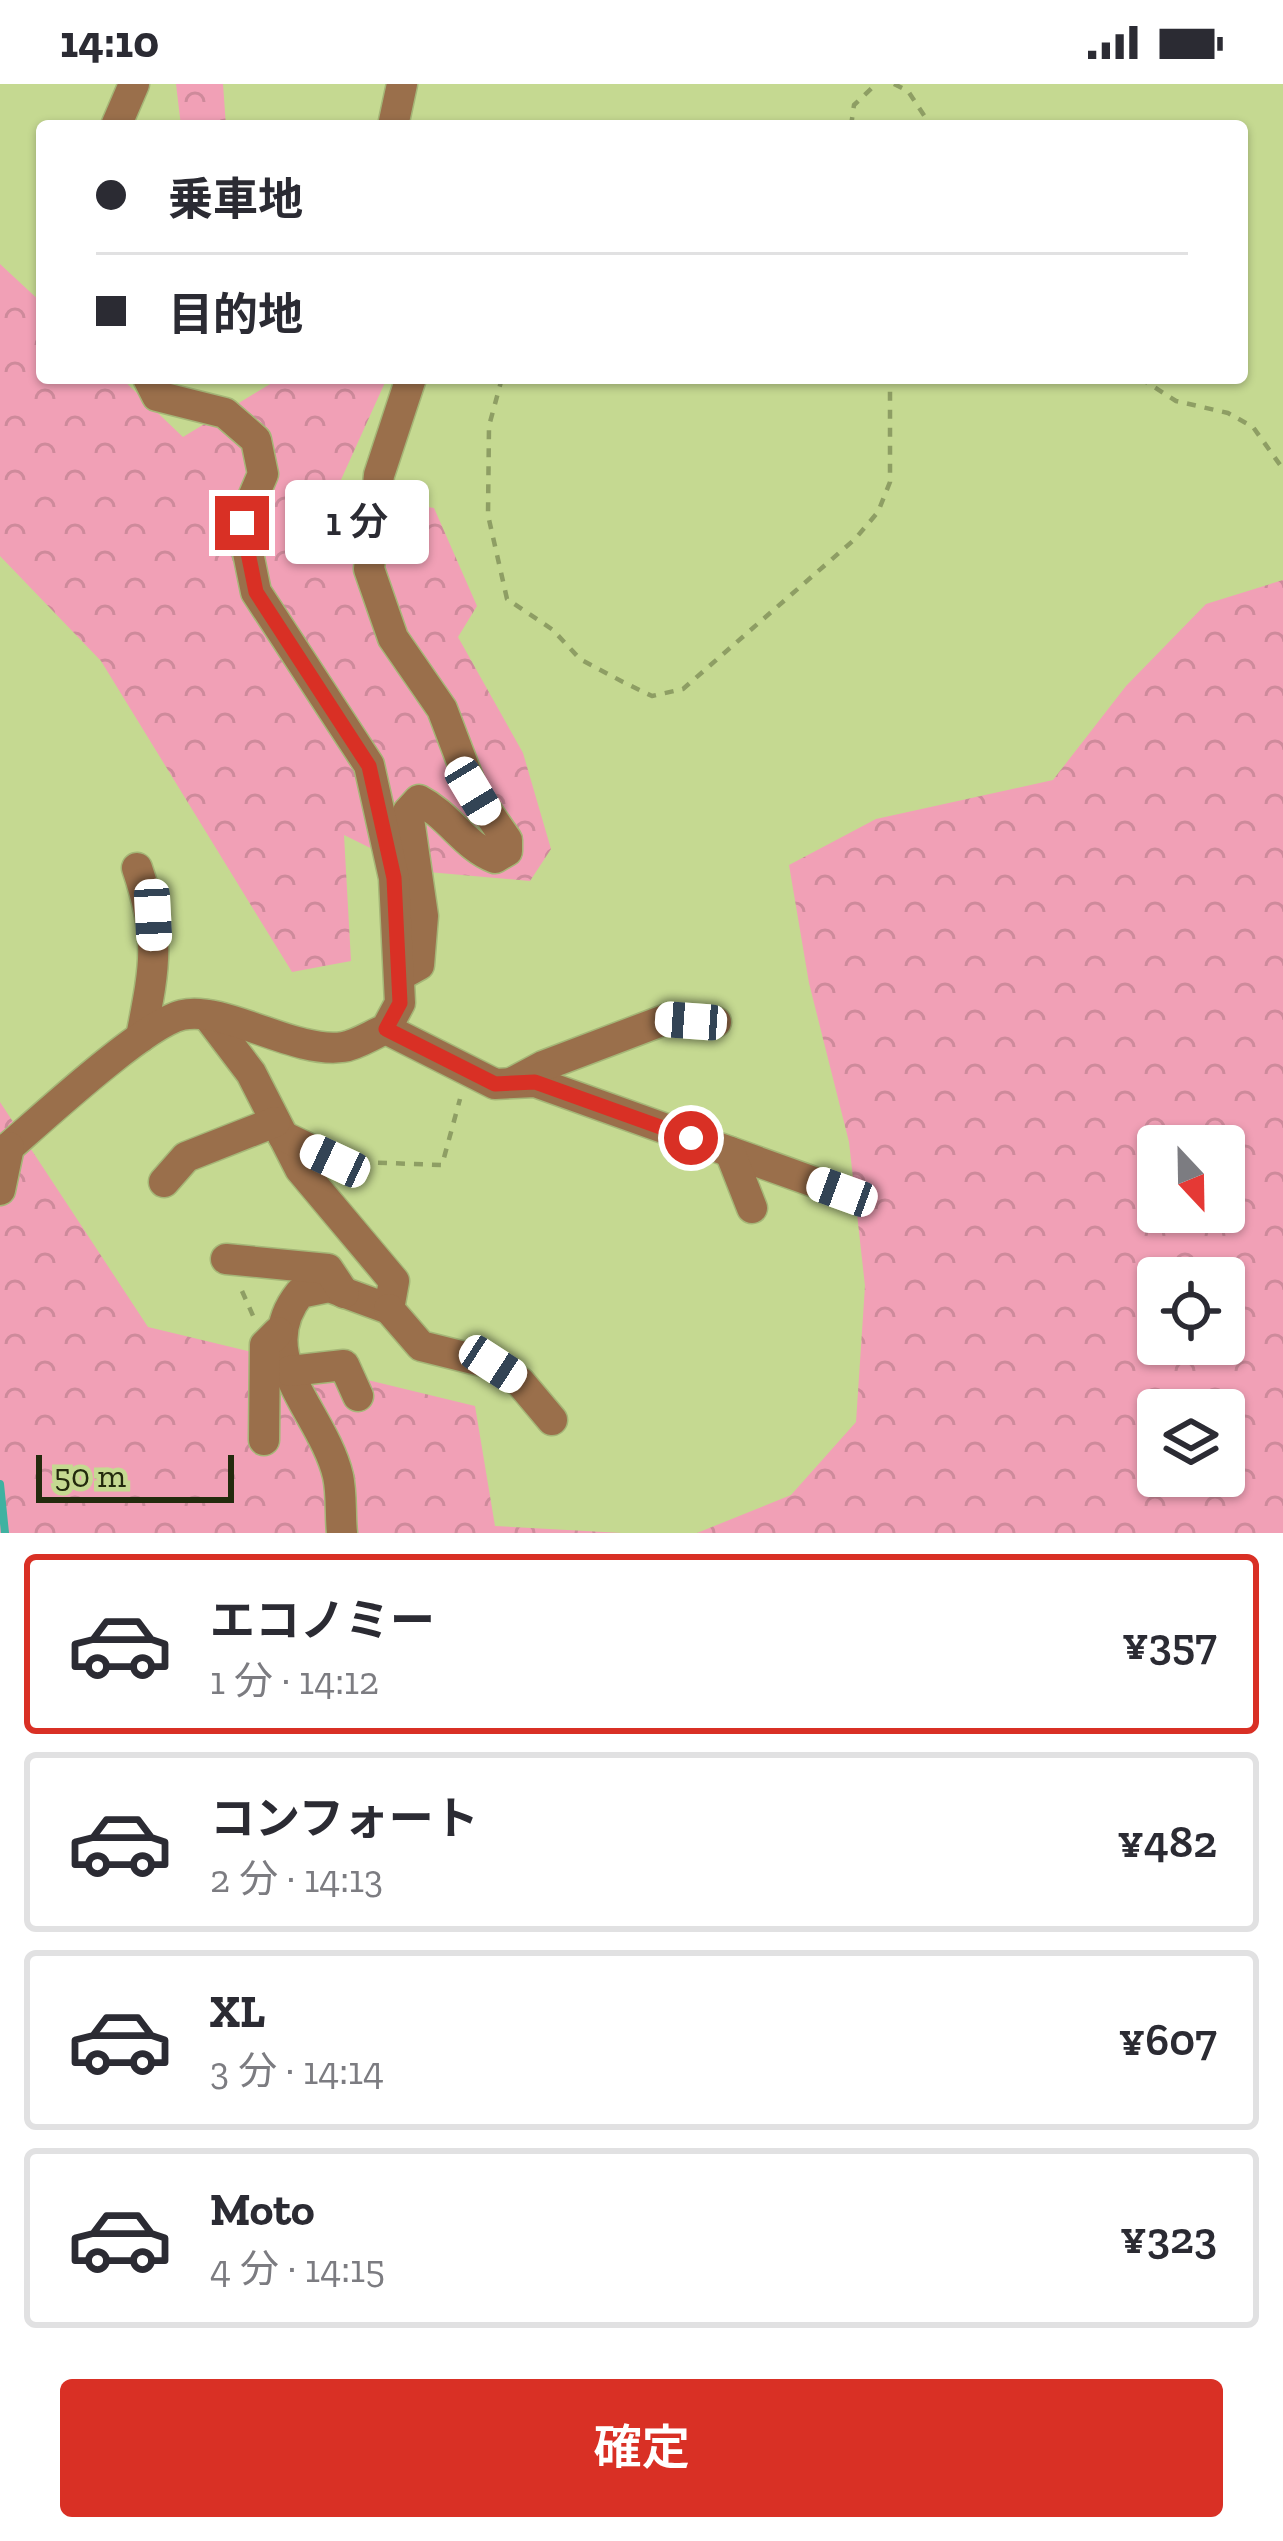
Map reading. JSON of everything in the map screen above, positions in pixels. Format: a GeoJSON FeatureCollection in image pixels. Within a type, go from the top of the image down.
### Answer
{"type":"FeatureCollection","features":[{"type":"Feature","properties":{"kind":"street"},"geometry":{"type":"LineString","coordinates":[[119,120],[134,84]]}},
{"type":"Feature","properties":{"kind":"street"},"geometry":{"type":"LineString","coordinates":[[394,120],[402,84]]}},
{"type":"Feature","properties":{"kind":"street"},"geometry":{"type":"LineString","coordinates":[[0,1190],[5,1151],[141,1037],[182,1015],[207,1015],[290,1040],[343,1047],[386,1029],[400,1003],[394,878],[369,766],[256,592],[242,523],[263,474],[256,440],[225,413],[157,396],[151,384]]}},
{"type":"Feature","properties":{"kind":"street"},"geometry":{"type":"LineString","coordinates":[[401,975],[418,965],[423,916],[408,812],[419,800],[443,812],[476,850],[495,857],[507,851],[507,840],[473,791],[442,709],[393,638],[369,569],[379,475],[409,384]]}},
{"type":"Feature","properties":{"kind":"street"},"geometry":{"type":"LineString","coordinates":[[137,868],[153,915],[155,965],[141,1037]]}},
{"type":"Feature","properties":{"kind":"street"},"geometry":{"type":"LineString","coordinates":[[207,1015],[251,1073],[300,1169],[394,1281],[389,1309]]}},
{"type":"Feature","properties":{"kind":"street"},"geometry":{"type":"LineString","coordinates":[[512,1083],[543,1066],[667,1019],[716,1022]]}},
{"type":"Feature","properties":{"kind":"street"},"geometry":{"type":"LineString","coordinates":[[386,1029],[495,1084],[535,1082],[842,1192]]}},
{"type":"Feature","properties":{"kind":"street"},"geometry":{"type":"LineString","coordinates":[[164,1182],[186,1156],[279,1129],[335,1161]]}},
{"type":"Feature","properties":{"kind":"street"},"geometry":{"type":"LineString","coordinates":[[730,1152],[752,1208]]}},
{"type":"Feature","properties":{"kind":"street"},"geometry":{"type":"LineString","coordinates":[[226,1259],[328,1269],[344,1293]]}},
{"type":"Feature","properties":{"kind":"street"},"geometry":{"type":"LineString","coordinates":[[342,1532],[338,1474],[279,1348],[285,1311],[299,1293],[329,1287],[389,1309],[422,1346],[493,1364],[520,1382],[552,1420]]}},
{"type":"Feature","properties":{"kind":"street"},"geometry":{"type":"LineString","coordinates":[[264,1440],[265,1345],[282,1328]]}},
{"type":"Feature","properties":{"kind":"street"},"geometry":{"type":"LineString","coordinates":[[290,1371],[344,1365],[358,1396]]}},
{"type":"Feature","properties":{"kind":"path"},"geometry":{"type":"LineString","coordinates":[[862,84],[863,94]]}},
{"type":"Feature","properties":{"kind":"path"},"geometry":{"type":"LineString","coordinates":[[852,120],[854,105],[876,84]]}},
{"type":"Feature","properties":{"kind":"path"},"geometry":{"type":"LineString","coordinates":[[894,84],[908,91],[927,120]]}},
{"type":"Feature","properties":{"kind":"path"},"geometry":{"type":"LineString","coordinates":[[500,384],[489,426],[488,515],[507,599],[553,630],[580,659],[652,696],[683,688],[855,539],[878,512],[890,482],[890,384]]}},
{"type":"Feature","properties":{"kind":"path"},"geometry":{"type":"LineString","coordinates":[[1149,384],[1176,401],[1228,413],[1252,427],[1283,470]]}},
{"type":"Feature","properties":{"kind":"path"},"geometry":{"type":"LineString","coordinates":[[335,1161],[442,1165],[468,1070]]}},
{"type":"Feature","properties":{"kind":"path"},"geometry":{"type":"LineString","coordinates":[[226,1259],[255,1315],[248,1338]]}},
{"type":"Feature","properties":{"kind":"green space"},"geometry":{"type":"Polygon","coordinates":[[[176,84],[223,84],[226,120],[180,120],[176,84]]]}},
{"type":"Feature","properties":{"kind":"green space"},"geometry":{"type":"Polygon","coordinates":[[[0,264],[36,297],[36,384],[127,384],[183,437],[270,384],[384,384],[335,493],[434,508],[477,606],[458,637],[523,753],[551,849],[530,881],[417,871],[344,835],[351,961],[292,972],[101,661],[0,556],[0,264]]]}},
{"type":"Feature","properties":{"kind":"green space"},"geometry":{"type":"Polygon","coordinates":[[[1283,580],[1283,1533],[697,1533],[791,1495],[856,1422],[865,1286],[849,1142],[809,983],[789,865],[876,819],[1053,780],[1126,686],[1206,604],[1283,580]]]}},
{"type":"Feature","properties":{"kind":"green space"},"geometry":{"type":"Polygon","coordinates":[[[0,1102],[148,1327],[475,1406],[495,1526],[622,1533],[0,1533],[0,1102]]]}},
{"type":"Feature","properties":{"kind":"waterway"},"geometry":{"type":"LineString","coordinates":[[0,1484],[5,1533]]}},
{"type":"Feature","properties":{"kind":"route"},"geometry":{"type":"LineString","coordinates":[[242,523],[256,592],[369,766],[394,878],[401,975],[400,1003],[386,1029],[495,1084],[535,1082],[691,1138]]}}]}
